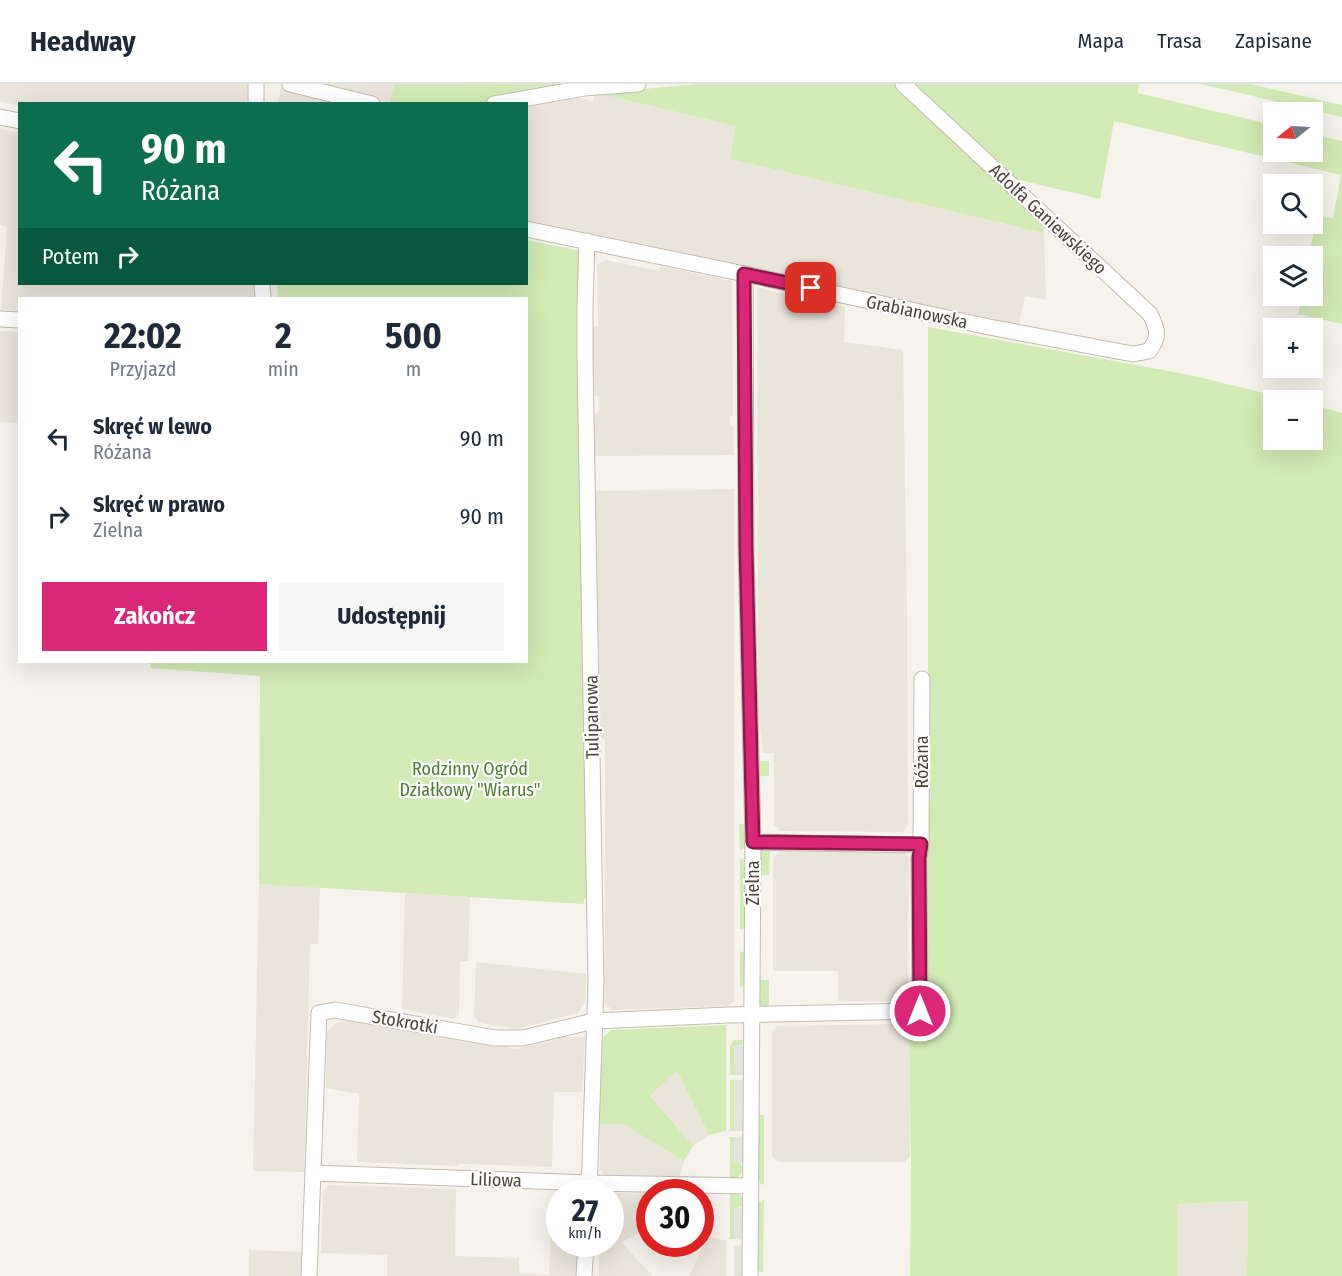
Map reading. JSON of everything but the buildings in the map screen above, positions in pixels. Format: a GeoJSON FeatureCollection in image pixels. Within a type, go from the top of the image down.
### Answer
{"type":"FeatureCollection","features":[{"type":"Feature","properties":{"kind":"street"},"geometry":{"type":"LineString","coordinates":[[256,84],[256,102]]}},
{"type":"Feature","properties":{"kind":"street"},"geometry":{"type":"LineString","coordinates":[[290,84],[364,102]]}},
{"type":"Feature","properties":{"kind":"street"},"geometry":{"type":"LineString","coordinates":[[505,102],[584,88],[638,84]]}},
{"type":"Feature","properties":{"kind":"street","name":"Adolfa Ganiewskiego"},"geometry":{"type":"LineString","coordinates":[[903,84],[1150,314],[1157,329],[1156,343],[1149,351],[1133,354]]}},
{"type":"Feature","properties":{"kind":"street"},"geometry":{"type":"LineString","coordinates":[[0,117],[18,121]]}},
{"type":"Feature","properties":{"kind":"street","name":"Grabianowska"},"geometry":{"type":"LineString","coordinates":[[528,229],[988,327],[1133,354]]}},
{"type":"Feature","properties":{"kind":"street","name":"Tulipanowa"},"geometry":{"type":"LineString","coordinates":[[587,241],[585,347],[596,972],[589,1179]]}},
{"type":"Feature","properties":{"kind":"street","name":"Zielna"},"geometry":{"type":"LineString","coordinates":[[744,274],[746,560],[753,842],[750,1276]]}},
{"type":"Feature","properties":{"kind":"street"},"geometry":{"type":"LineString","coordinates":[[0,319],[18,320]]}},
{"type":"Feature","properties":{"kind":"street","name":"Różana"},"geometry":{"type":"LineString","coordinates":[[920,1011],[919,858],[922,679]]}},
{"type":"Feature","properties":{"kind":"street"},"geometry":{"type":"LineString","coordinates":[[753,842],[921,844]]}},
{"type":"Feature","properties":{"kind":"street","name":"Stokrotki"},"geometry":{"type":"LineString","coordinates":[[309,1276],[319,1013],[335,1010],[495,1038],[523,1038],[594,1022],[920,1011]]}},
{"type":"Feature","properties":{"kind":"street","name":"Liliowa"},"geometry":{"type":"LineString","coordinates":[[313,1173],[546,1186]]}},
{"type":"Feature","properties":{"kind":"street","name":"Liliowa"},"geometry":{"type":"LineString","coordinates":[[624,1188],[750,1186]]}},
{"type":"Feature","properties":{"kind":"street"},"geometry":{"type":"LineString","coordinates":[[584,1276],[585,1257]]}},
{"type":"Feature","properties":{"kind":"shaded area"},"geometry":{"type":"Polygon","coordinates":[[[0,84],[247,84],[247,102],[18,102],[18,106],[0,101],[0,84]]]}},
{"type":"Feature","properties":{"kind":"shaded area"},"geometry":{"type":"Polygon","coordinates":[[[312,84],[394,84],[390,102],[352,91],[312,84]]]}},
{"type":"Feature","properties":{"kind":"shaded area"},"geometry":{"type":"Polygon","coordinates":[[[281,86],[349,102],[278,102],[281,86]]]}},
{"type":"Feature","properties":{"kind":"shaded area"},"geometry":{"type":"Polygon","coordinates":[[[596,93],[736,126],[730,159],[1044,233],[1046,300],[1025,296],[1019,325],[528,221],[528,104],[569,95],[593,102],[596,93]]]}},
{"type":"Feature","properties":{"kind":"shaded area"},"geometry":{"type":"Polygon","coordinates":[[[0,129],[18,133],[18,285],[254,285],[255,297],[18,297],[18,311],[1,310],[7,227],[0,225],[0,129]]]}},
{"type":"Feature","properties":{"kind":"shaded area"},"geometry":{"type":"Polygon","coordinates":[[[606,260],[659,271],[660,266],[732,281],[733,415],[730,417],[730,424],[733,426],[734,455],[592,456],[591,416],[599,411],[599,397],[591,393],[590,326],[598,326],[597,265],[606,260]]]}},
{"type":"Feature","properties":{"kind":"shaded area"},"geometry":{"type":"Polygon","coordinates":[[[757,287],[845,307],[844,342],[903,350],[908,825],[903,832],[780,831],[774,825],[774,753],[763,753],[758,711],[757,287]]]}},
{"type":"Feature","properties":{"kind":"shaded area"},"geometry":{"type":"Polygon","coordinates":[[[0,331],[18,332],[18,423],[0,422],[0,331]]]}},
{"type":"Feature","properties":{"kind":"shaded area"},"geometry":{"type":"Polygon","coordinates":[[[734,489],[734,1001],[728,1006],[612,1010],[605,1003],[605,739],[598,738],[597,662],[599,661],[599,650],[597,648],[593,491],[734,489]]]}},
{"type":"Feature","properties":{"kind":"shaded area"},"geometry":{"type":"Polygon","coordinates":[[[780,851],[902,851],[909,857],[908,995],[902,1001],[838,1001],[838,971],[773,971],[773,858],[780,851]]]}},
{"type":"Feature","properties":{"kind":"shaded area"},"geometry":{"type":"Polygon","coordinates":[[[259,884],[320,887],[318,944],[310,944],[304,1172],[253,1171],[259,884]]]}},
{"type":"Feature","properties":{"kind":"shaded area"},"geometry":{"type":"Polygon","coordinates":[[[405,893],[470,897],[468,961],[460,961],[459,1014],[454,1019],[402,1009],[405,893]]]}},
{"type":"Feature","properties":{"kind":"shaded area"},"geometry":{"type":"Polygon","coordinates":[[[476,962],[586,974],[585,1002],[578,1013],[517,1029],[480,1023],[474,1016],[476,962]]]}},
{"type":"Feature","properties":{"kind":"shaded area"},"geometry":{"type":"Polygon","coordinates":[[[341,1019],[517,1049],[565,1037],[585,1037],[582,1092],[554,1092],[552,1167],[357,1162],[359,1094],[326,1088],[327,1032],[341,1019]]]}},
{"type":"Feature","properties":{"kind":"shaded area"},"geometry":{"type":"Polygon","coordinates":[[[902,1024],[909,1030],[910,1157],[904,1162],[778,1162],[772,1156],[772,1031],[777,1026],[902,1024]]]}},
{"type":"Feature","properties":{"kind":"shaded area"},"geometry":{"type":"Polygon","coordinates":[[[734,1046],[744,1046],[744,1075],[735,1075],[734,1046]]]}},
{"type":"Feature","properties":{"kind":"shaded area"},"geometry":{"type":"Polygon","coordinates":[[[677,1071],[709,1135],[693,1146],[650,1096],[677,1071]]]}},
{"type":"Feature","properties":{"kind":"shaded area"},"geometry":{"type":"Polygon","coordinates":[[[734,1080],[745,1080],[744,1131],[734,1131],[734,1080]]]}},
{"type":"Feature","properties":{"kind":"shaded area"},"geometry":{"type":"Polygon","coordinates":[[[600,1124],[623,1124],[684,1161],[680,1176],[605,1175],[600,1169],[600,1124]]]}},
{"type":"Feature","properties":{"kind":"shaded area"},"geometry":{"type":"Polygon","coordinates":[[[744,1136],[744,1163],[734,1163],[734,1137],[744,1136]]]}},
{"type":"Feature","properties":{"kind":"shaded area"},"geometry":{"type":"Polygon","coordinates":[[[329,1185],[456,1189],[455,1256],[519,1258],[519,1273],[549,1275],[550,1257],[577,1257],[576,1276],[387,1276],[387,1255],[321,1253],[323,1191],[329,1185]]]}},
{"type":"Feature","properties":{"kind":"shaded area"},"geometry":{"type":"Polygon","coordinates":[[[624,1193],[636,1193],[636,1234],[624,1240],[624,1193]]]}},
{"type":"Feature","properties":{"kind":"shaded area"},"geometry":{"type":"Polygon","coordinates":[[[1248,1201],[1247,1276],[1177,1276],[1177,1204],[1248,1201]]]}},
{"type":"Feature","properties":{"kind":"shaded area"},"geometry":{"type":"Polygon","coordinates":[[[734,1208],[743,1208],[743,1240],[734,1239],[734,1208]]]}},
{"type":"Feature","properties":{"kind":"shaded area"},"geometry":{"type":"Polygon","coordinates":[[[714,1238],[726,1241],[726,1276],[689,1276],[698,1257],[714,1257],[714,1238]]]}},
{"type":"Feature","properties":{"kind":"shaded area"},"geometry":{"type":"Polygon","coordinates":[[[624,1245],[653,1276],[599,1276],[599,1257],[624,1257],[624,1245]]]}},
{"type":"Feature","properties":{"kind":"shaded area"},"geometry":{"type":"Polygon","coordinates":[[[734,1245],[743,1246],[744,1276],[734,1276],[734,1245]]]}},
{"type":"Feature","properties":{"kind":"shaded area"},"geometry":{"type":"Polygon","coordinates":[[[249,1250],[302,1252],[301,1276],[249,1276],[249,1250]]]}},
{"type":"Feature","properties":{"kind":"green space"},"geometry":{"type":"Polygon","coordinates":[[[394,84],[583,84],[484,102],[390,102],[394,84]]]}},
{"type":"Feature","properties":{"kind":"green space"},"geometry":{"type":"Polygon","coordinates":[[[700,84],[897,84],[1045,219],[1044,233],[730,159],[736,126],[596,93],[700,84]]]}},
{"type":"Feature","properties":{"kind":"green space"},"geometry":{"type":"Polygon","coordinates":[[[906,84],[1139,84],[1138,93],[1263,123],[1263,156],[1114,121],[1100,199],[1007,177],[906,84]]]}},
{"type":"Feature","properties":{"kind":"green space"},"geometry":{"type":"Polygon","coordinates":[[[1201,84],[1250,84],[1342,105],[1342,117],[1323,113],[1323,102],[1278,102],[1201,84]]]}},
{"type":"Feature","properties":{"kind":"green space"},"geometry":{"type":"Polygon","coordinates":[[[1323,136],[1342,141],[1342,324],[1298,314],[1300,306],[1323,306],[1323,246],[1311,246],[1313,234],[1323,234],[1323,216],[1333,218],[1341,175],[1286,162],[1323,162],[1323,136]]]}},
{"type":"Feature","properties":{"kind":"green space","name":"Rodzinny Ogród Działkowy \"Wiarus\""},"geometry":{"type":"Polygon","coordinates":[[[528,240],[584,252],[589,898],[584,899],[584,904],[259,884],[260,676],[150,668],[150,663],[528,663],[528,297],[278,297],[277,285],[528,285],[528,240]]]}},
{"type":"Feature","properties":{"kind":"green space"},"geometry":{"type":"Polygon","coordinates":[[[928,327],[1190,375],[1263,393],[1263,450],[1323,450],[1323,408],[1342,413],[1342,1276],[1247,1276],[1248,1201],[1177,1204],[1177,1276],[910,1276],[909,1031],[928,1029],[928,327]]]}},
{"type":"Feature","properties":{"kind":"green space"},"geometry":{"type":"Polygon","coordinates":[[[769,761],[769,776],[758,775],[757,763],[769,761]]]}},
{"type":"Feature","properties":{"kind":"green space"},"geometry":{"type":"Polygon","coordinates":[[[739,824],[746,827],[745,848],[740,850],[739,824]]]}},
{"type":"Feature","properties":{"kind":"green space"},"geometry":{"type":"Polygon","coordinates":[[[770,848],[769,875],[760,875],[760,852],[770,848]]]}},
{"type":"Feature","properties":{"kind":"green space"},"geometry":{"type":"Polygon","coordinates":[[[740,858],[744,860],[745,926],[742,929],[740,929],[740,858]]]}},
{"type":"Feature","properties":{"kind":"green space"},"geometry":{"type":"Polygon","coordinates":[[[740,951],[745,953],[745,986],[740,987],[740,951]]]}},
{"type":"Feature","properties":{"kind":"green space"},"geometry":{"type":"Polygon","coordinates":[[[758,980],[769,980],[769,1009],[758,1003],[758,980]]]}},
{"type":"Feature","properties":{"kind":"green space"},"geometry":{"type":"Polygon","coordinates":[[[726,1025],[726,1131],[709,1135],[677,1071],[650,1096],[693,1146],[684,1161],[623,1124],[594,1124],[600,1042],[603,1043],[603,1037],[611,1030],[726,1025]]]}},
{"type":"Feature","properties":{"kind":"green space"},"geometry":{"type":"Polygon","coordinates":[[[734,1040],[744,1040],[742,1045],[734,1046],[735,1075],[730,1075],[730,1046],[734,1040]]]}},
{"type":"Feature","properties":{"kind":"green space"},"geometry":{"type":"Polygon","coordinates":[[[730,1080],[734,1080],[734,1131],[730,1131],[730,1080]]]}},
{"type":"Feature","properties":{"kind":"green space"},"geometry":{"type":"Polygon","coordinates":[[[757,1115],[764,1115],[764,1185],[756,1178],[757,1115]]]}},
{"type":"Feature","properties":{"kind":"green space"},"geometry":{"type":"Polygon","coordinates":[[[730,1137],[734,1137],[734,1163],[740,1163],[743,1168],[739,1176],[730,1179],[730,1137]]]}},
{"type":"Feature","properties":{"kind":"green space"},"geometry":{"type":"Polygon","coordinates":[[[730,1192],[739,1194],[743,1198],[742,1207],[734,1209],[734,1239],[730,1239],[730,1192]]]}},
{"type":"Feature","properties":{"kind":"green space"},"geometry":{"type":"Polygon","coordinates":[[[764,1199],[763,1272],[758,1271],[758,1203],[764,1199]]]}},
{"type":"Feature","properties":{"kind":"route"},"geometry":{"type":"LineString","coordinates":[[811,288],[744,274],[746,548],[753,842],[921,844],[919,858],[920,1011]]}}]}
